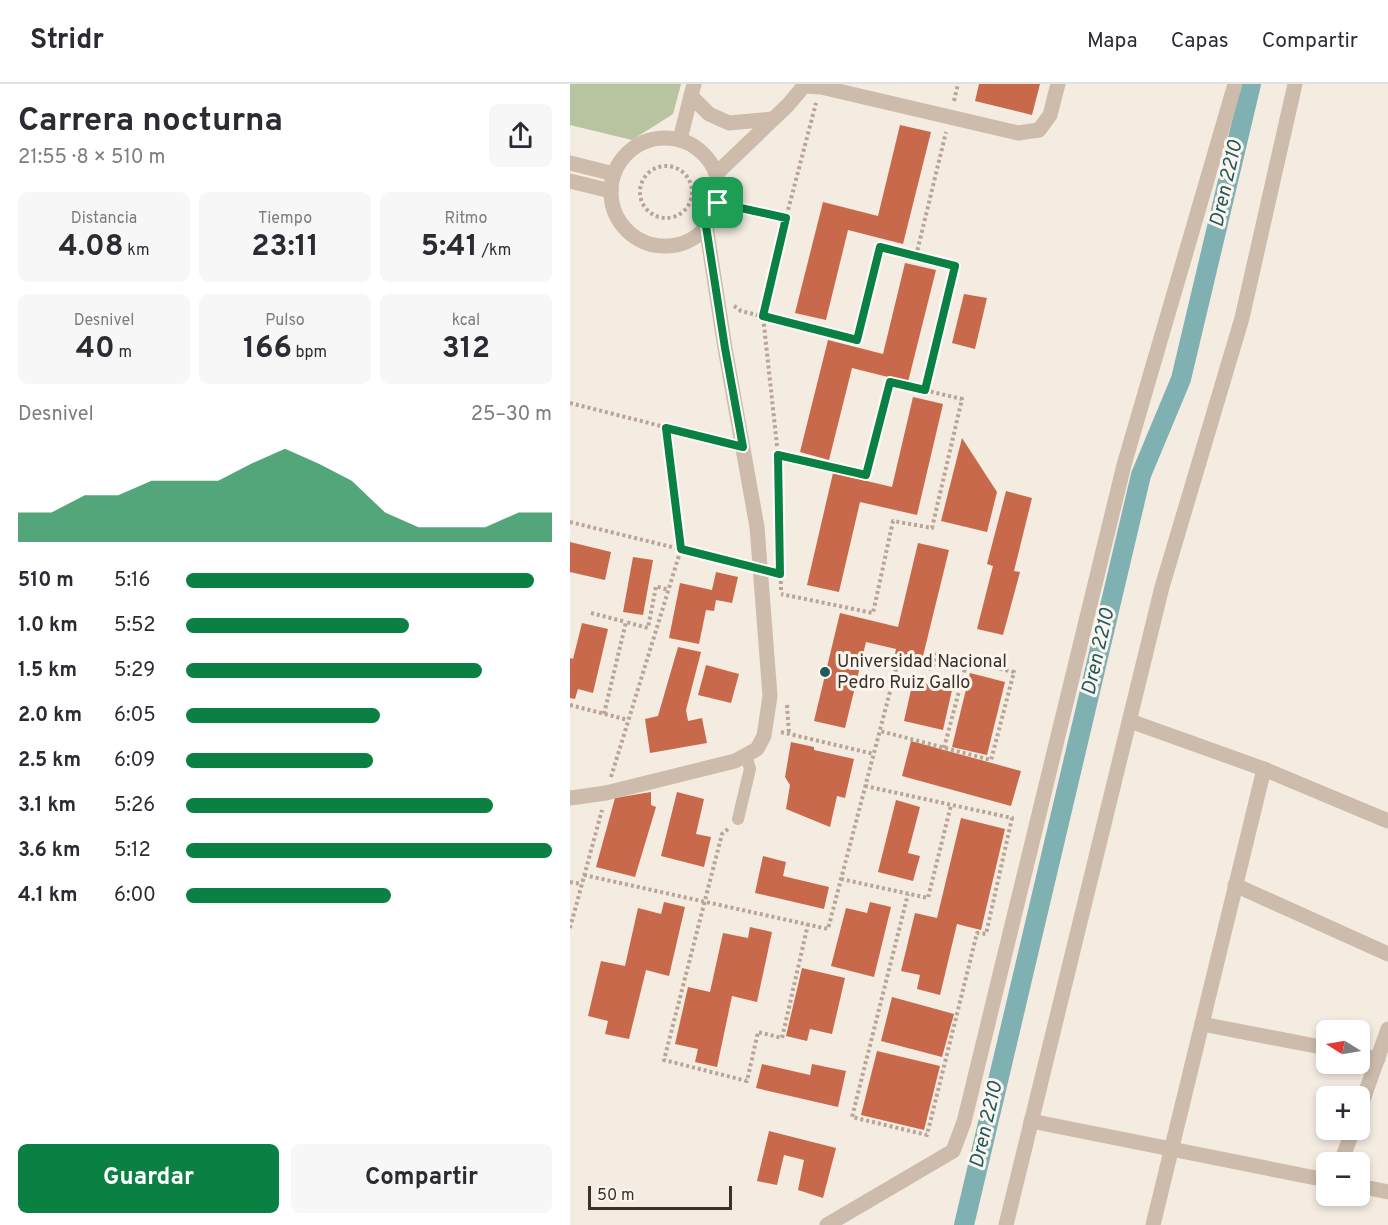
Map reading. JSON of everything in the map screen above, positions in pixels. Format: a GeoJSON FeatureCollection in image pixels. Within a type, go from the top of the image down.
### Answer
{"type":"FeatureCollection","features":[{"type":"Feature","properties":{"kind":"street"},"geometry":{"type":"LineString","coordinates":[[716,174],[810,86],[1018,133],[1039,130],[1050,115],[1058,84]]}},
{"type":"Feature","properties":{"kind":"street"},"geometry":{"type":"LineString","coordinates":[[827,1225],[953,1151],[964,1122],[1124,465],[1235,84]]}},
{"type":"Feature","properties":{"kind":"street"},"geometry":{"type":"LineString","coordinates":[[1006,1225],[1162,586],[1242,318],[1295,84]]}},
{"type":"Feature","properties":{"kind":"street"},"geometry":{"type":"LineString","coordinates":[[692,90],[709,114],[729,123],[773,119]]}},
{"type":"Feature","properties":{"kind":"street"},"geometry":{"type":"LineString","coordinates":[[680,139],[692,90]]}},
{"type":"Feature","properties":{"kind":"street"},"geometry":{"type":"LineString","coordinates":[[664,138],[680,139],[696,147],[708,158],[716,174],[719,190],[718,203],[710,223],[699,235],[683,243],[666,246],[649,244],[634,236],[621,224],[614,208],[611,192],[614,174],[622,160],[633,148],[648,141],[664,138]]}},
{"type":"Feature","properties":{"kind":"street"},"geometry":{"type":"LineString","coordinates":[[570,163],[614,174]]}},
{"type":"Feature","properties":{"kind":"street"},"geometry":{"type":"LineString","coordinates":[[570,181],[611,192]]}},
{"type":"Feature","properties":{"kind":"street"},"geometry":{"type":"LineString","coordinates":[[570,798],[606,793],[735,761],[757,749],[764,736],[770,696],[757,527],[706,226]]}},
{"type":"Feature","properties":{"kind":"street"},"geometry":{"type":"LineString","coordinates":[[1130,721],[1264,769],[1388,821]]}},
{"type":"Feature","properties":{"kind":"street"},"geometry":{"type":"LineString","coordinates":[[1153,1225],[1264,769]]}},
{"type":"Feature","properties":{"kind":"street"},"geometry":{"type":"LineString","coordinates":[[1235,885],[1388,954]]}},
{"type":"Feature","properties":{"kind":"street"},"geometry":{"type":"LineString","coordinates":[[1202,1024],[1316,1046]]}},
{"type":"Feature","properties":{"kind":"street"},"geometry":{"type":"LineString","coordinates":[[1368,1086],[1388,1029]]}},
{"type":"Feature","properties":{"kind":"street"},"geometry":{"type":"LineString","coordinates":[[1370,1057],[1378,1059]]}},
{"type":"Feature","properties":{"kind":"street"},"geometry":{"type":"LineString","coordinates":[[1032,1121],[1316,1178]]}},
{"type":"Feature","properties":{"kind":"street"},"geometry":{"type":"LineString","coordinates":[[1370,1188],[1388,1192]]}},
{"type":"Feature","properties":{"kind":"lane"},"geometry":{"type":"LineString","coordinates":[[738,819],[750,769],[746,755]]}},
{"type":"Feature","properties":{"kind":"path"},"geometry":{"type":"LineString","coordinates":[[916,256],[958,84]]}},
{"type":"Feature","properties":{"kind":"path"},"geometry":{"type":"LineString","coordinates":[[778,455],[866,475],[890,382],[962,399],[932,528],[893,521],[873,613],[781,594],[778,455],[763,316],[786,218],[810,86]]}},
{"type":"Feature","properties":{"kind":"path"},"geometry":{"type":"LineString","coordinates":[[668,165],[683,171],[688,177],[692,185],[692,197],[687,208],[680,214],[665,218],[650,212],[644,206],[640,190],[646,175],[660,166],[668,165]]}},
{"type":"Feature","properties":{"kind":"path"},"geometry":{"type":"LineString","coordinates":[[692,197],[786,218]]}},
{"type":"Feature","properties":{"kind":"path"},"geometry":{"type":"LineString","coordinates":[[716,292],[741,311],[857,340],[880,247],[955,266],[925,390]]}},
{"type":"Feature","properties":{"kind":"path"},"geometry":{"type":"LineString","coordinates":[[570,403],[743,447]]}},
{"type":"Feature","properties":{"kind":"path"},"geometry":{"type":"LineString","coordinates":[[570,928],[606,793],[681,549],[666,428]]}},
{"type":"Feature","properties":{"kind":"path"},"geometry":{"type":"LineString","coordinates":[[570,522],[780,574]]}},
{"type":"Feature","properties":{"kind":"path"},"geometry":{"type":"LineString","coordinates":[[591,613],[648,628],[656,586],[668,590]]}},
{"type":"Feature","properties":{"kind":"path"},"geometry":{"type":"LineString","coordinates":[[604,714],[626,622]]}},
{"type":"Feature","properties":{"kind":"path"},"geometry":{"type":"LineString","coordinates":[[584,875],[828,928],[898,661],[932,669],[937,654],[1014,672],[992,760],[880,731]]}},
{"type":"Feature","properties":{"kind":"path"},"geometry":{"type":"LineString","coordinates":[[944,748],[967,661]]}},
{"type":"Feature","properties":{"kind":"path"},"geometry":{"type":"LineString","coordinates":[[787,699],[789,734]]}},
{"type":"Feature","properties":{"kind":"path"},"geometry":{"type":"LineString","coordinates":[[570,705],[628,720]]}},
{"type":"Feature","properties":{"kind":"path"},"geometry":{"type":"LineString","coordinates":[[765,728],[873,754]]}},
{"type":"Feature","properties":{"kind":"path"},"geometry":{"type":"LineString","coordinates":[[866,786],[1011,818],[986,934],[977,933],[927,1136],[852,1117],[908,894]]}},
{"type":"Feature","properties":{"kind":"path"},"geometry":{"type":"LineString","coordinates":[[841,879],[928,898],[951,805]]}},
{"type":"Feature","properties":{"kind":"path"},"geometry":{"type":"LineString","coordinates":[[738,819],[722,834],[664,1060],[747,1081],[758,1032],[782,1038],[808,924]]}},
{"type":"Feature","properties":{"kind":"path"},"geometry":{"type":"LineString","coordinates":[[570,882],[582,884]]}},
{"type":"Feature","properties":{"kind":"green space"},"geometry":{"type":"Polygon","coordinates":[[[570,84],[681,84],[673,114],[632,140],[570,125],[570,84]]]}},
{"type":"Feature","properties":{"kind":"building"},"geometry":{"type":"Polygon","coordinates":[[[979,84],[1040,84],[1032,115],[975,101],[979,84]]]}},
{"type":"Feature","properties":{"kind":"building"},"geometry":{"type":"Polygon","coordinates":[[[900,125],[931,132],[903,244],[848,230],[826,320],[795,313],[823,202],[878,216],[900,125]]]}},
{"type":"Feature","properties":{"kind":"building"},"geometry":{"type":"Polygon","coordinates":[[[905,263],[936,270],[908,382],[852,368],[829,460],[800,452],[828,340],[883,354],[905,263]]]}},
{"type":"Feature","properties":{"kind":"building"},"geometry":{"type":"Polygon","coordinates":[[[964,294],[987,298],[975,349],[952,343],[964,294]]]}},
{"type":"Feature","properties":{"kind":"building"},"geometry":{"type":"Polygon","coordinates":[[[913,397],[943,404],[917,515],[860,502],[839,592],[807,585],[833,473],[892,487],[913,397]]]}},
{"type":"Feature","properties":{"kind":"building"},"geometry":{"type":"Polygon","coordinates":[[[962,438],[997,492],[987,532],[941,521],[962,438]]]}},
{"type":"Feature","properties":{"kind":"building"},"geometry":{"type":"Polygon","coordinates":[[[1006,491],[1032,498],[1014,571],[1020,572],[1003,635],[977,629],[993,566],[987,564],[1006,491]]]}},
{"type":"Feature","properties":{"kind":"building"},"geometry":{"type":"Polygon","coordinates":[[[570,542],[611,552],[605,580],[570,572],[570,542]]]}},
{"type":"Feature","properties":{"kind":"building"},"geometry":{"type":"Polygon","coordinates":[[[918,543],[949,550],[922,660],[895,654],[896,649],[866,642],[845,728],[814,721],[840,613],[898,627],[918,543]]]}},
{"type":"Feature","properties":{"kind":"building"},"geometry":{"type":"Polygon","coordinates":[[[633,557],[653,560],[643,615],[623,612],[633,557]]]}},
{"type":"Feature","properties":{"kind":"building"},"geometry":{"type":"Polygon","coordinates":[[[716,572],[738,577],[732,603],[716,600],[714,611],[706,610],[699,644],[669,638],[680,583],[712,590],[716,572]]]}},
{"type":"Feature","properties":{"kind":"building"},"geometry":{"type":"Polygon","coordinates":[[[582,623],[608,629],[593,693],[578,689],[575,699],[570,698],[570,658],[573,659],[582,623]]]}},
{"type":"Feature","properties":{"kind":"building"},"geometry":{"type":"Polygon","coordinates":[[[678,647],[701,652],[686,710],[688,721],[702,718],[707,743],[650,753],[645,719],[658,716],[678,647]]]}},
{"type":"Feature","properties":{"kind":"building"},"geometry":{"type":"Polygon","coordinates":[[[706,665],[739,674],[731,703],[698,695],[706,665]]]}},
{"type":"Feature","properties":{"kind":"building"},"geometry":{"type":"Polygon","coordinates":[[[970,673],[1005,682],[987,755],[952,747],[970,673]]]}},
{"type":"Feature","properties":{"kind":"building"},"geometry":{"type":"Polygon","coordinates":[[[913,681],[952,690],[943,730],[904,721],[913,681]]]}},
{"type":"Feature","properties":{"kind":"building"},"geometry":{"type":"Polygon","coordinates":[[[911,741],[1021,771],[1011,806],[902,776],[911,741]]]}},
{"type":"Feature","properties":{"kind":"building"},"geometry":{"type":"Polygon","coordinates":[[[791,742],[854,759],[845,798],[837,796],[830,827],[786,809],[790,785],[785,777],[791,742]]]}},
{"type":"Feature","properties":{"kind":"building"},"geometry":{"type":"Polygon","coordinates":[[[651,792],[651,805],[656,807],[635,877],[596,867],[615,798],[651,792]]]}},
{"type":"Feature","properties":{"kind":"building"},"geometry":{"type":"Polygon","coordinates":[[[677,792],[704,799],[696,834],[711,837],[704,867],[661,856],[677,792]]]}},
{"type":"Feature","properties":{"kind":"building"},"geometry":{"type":"Polygon","coordinates":[[[896,800],[920,807],[908,853],[920,856],[913,881],[878,872],[896,800]]]}},
{"type":"Feature","properties":{"kind":"building"},"geometry":{"type":"Polygon","coordinates":[[[961,818],[1005,829],[981,930],[957,924],[940,995],[917,989],[920,975],[901,971],[915,913],[937,918],[961,818]]]}},
{"type":"Feature","properties":{"kind":"building"},"geometry":{"type":"Polygon","coordinates":[[[763,856],[786,862],[783,876],[829,887],[824,909],[755,893],[763,856]]]}},
{"type":"Feature","properties":{"kind":"building"},"geometry":{"type":"Polygon","coordinates":[[[664,902],[685,907],[669,976],[646,970],[629,1039],[605,1034],[608,1021],[588,1016],[601,961],[625,966],[638,908],[661,914],[664,902]]]}},
{"type":"Feature","properties":{"kind":"building"},"geometry":{"type":"Polygon","coordinates":[[[870,902],[891,907],[874,977],[831,966],[846,908],[867,913],[870,902]]]}},
{"type":"Feature","properties":{"kind":"building"},"geometry":{"type":"Polygon","coordinates":[[[750,927],[772,932],[757,1002],[732,996],[717,1067],[695,1062],[698,1049],[675,1044],[688,987],[710,992],[723,933],[748,938],[750,927]]]}},
{"type":"Feature","properties":{"kind":"building"},"geometry":{"type":"Polygon","coordinates":[[[802,968],[845,978],[832,1034],[810,1029],[807,1041],[786,1036],[802,968]]]}},
{"type":"Feature","properties":{"kind":"building"},"geometry":{"type":"Polygon","coordinates":[[[892,997],[954,1014],[942,1057],[881,1041],[892,997]]]}},
{"type":"Feature","properties":{"kind":"building"},"geometry":{"type":"Polygon","coordinates":[[[877,1051],[940,1066],[924,1130],[861,1115],[877,1051]]]}},
{"type":"Feature","properties":{"kind":"building"},"geometry":{"type":"Polygon","coordinates":[[[762,1064],[810,1075],[812,1064],[846,1071],[838,1107],[756,1088],[762,1064]]]}},
{"type":"Feature","properties":{"kind":"building"},"geometry":{"type":"Polygon","coordinates":[[[769,1131],[836,1148],[823,1198],[798,1190],[804,1160],[784,1155],[777,1185],[757,1181],[769,1131]]]}},
{"type":"Feature","properties":{"kind":"waterway","name":"Dren 2210"},"geometry":{"type":"LineString","coordinates":[[964,1225],[1141,475],[1181,379],[1251,84]]}},
{"type":"Feature","properties":{"kind":"place","name":"Universidad Nacional Pedro Ruiz Gallo"},"geometry":{"type":"Point","coordinates":[825,672]}},
{"type":"Feature","properties":{"kind":"route"},"geometry":{"type":"LineString","coordinates":[[718,203],[786,218],[763,316],[857,340],[880,247],[955,266],[925,390],[890,382],[866,475],[778,455],[780,574],[681,549],[666,428],[743,447],[706,226],[710,223],[718,203]]}}]}
